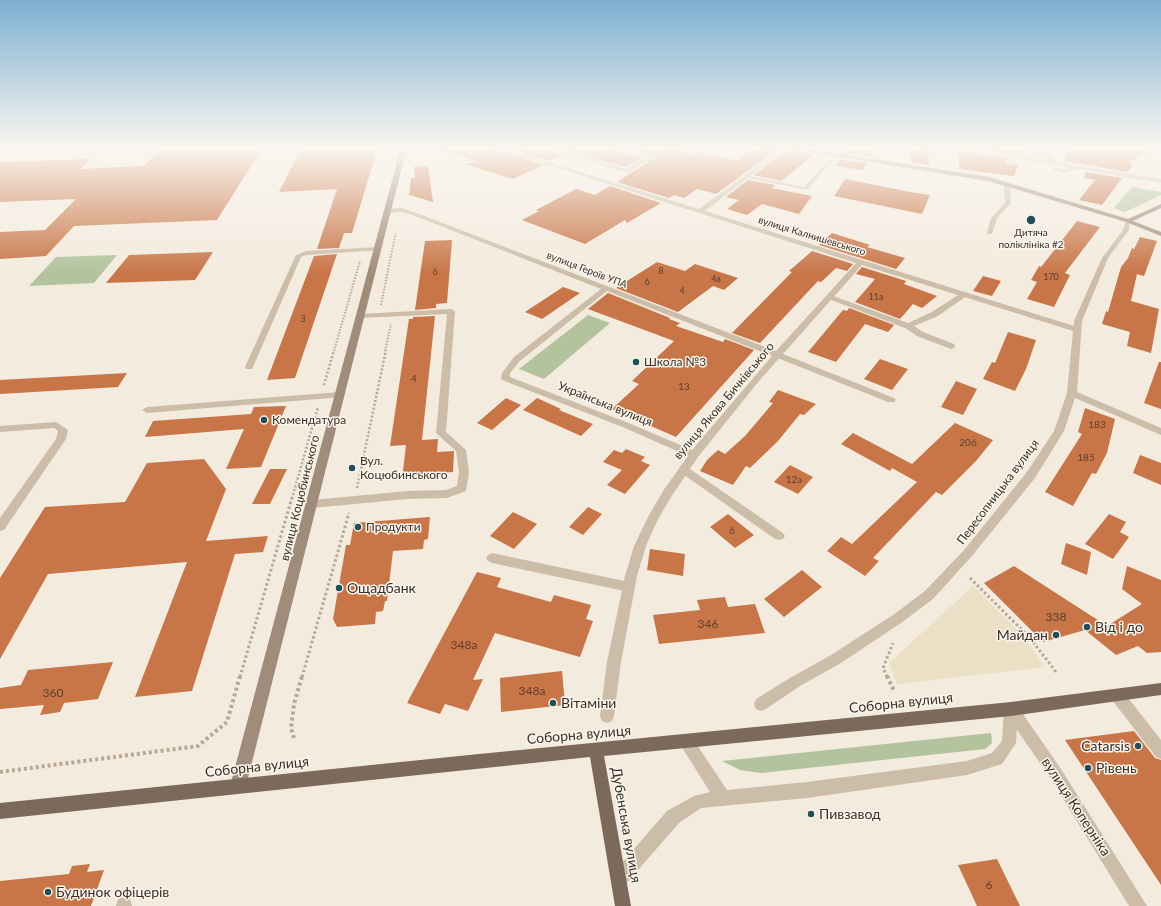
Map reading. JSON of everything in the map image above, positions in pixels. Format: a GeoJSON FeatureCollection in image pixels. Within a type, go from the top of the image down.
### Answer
{"type":"FeatureCollection","features":[{"type":"Feature","properties":{"kind":"main road","name":"Соборна вулиця"},"geometry":{"type":"LineString","coordinates":[[0,811],[1011,709],[1161,689]]}},
{"type":"Feature","properties":{"kind":"main road","name":"Дубенська вулиця"},"geometry":{"type":"LineString","coordinates":[[596,750],[623,906]]}},
{"type":"Feature","properties":{"kind":"street","name":"вулиця Коцюбинського"},"geometry":{"type":"LineString","coordinates":[[238,786],[393,189]]}},
{"type":"Feature","properties":{"kind":"street","name":"вулиця Калнишевського"},"geometry":{"type":"LineString","coordinates":[[631,189],[1077,330]]}},
{"type":"Feature","properties":{"kind":"street"},"geometry":{"type":"LineString","coordinates":[[701,211],[730,189]]}},
{"type":"Feature","properties":{"kind":"street"},"geometry":{"type":"LineString","coordinates":[[990,233],[994,218],[1008,203],[1007,189]]}},
{"type":"Feature","properties":{"kind":"street"},"geometry":{"type":"LineString","coordinates":[[1024,189],[1128,221],[1161,234]]}},
{"type":"Feature","properties":{"kind":"street"},"geometry":{"type":"LineString","coordinates":[[1128,221],[1161,206]]}},
{"type":"Feature","properties":{"kind":"street","name":"вулиця Героїв УПА"},"geometry":{"type":"LineString","coordinates":[[387,211],[401,210],[412,213],[891,400]]}},
{"type":"Feature","properties":{"kind":"street","name":"Пересопницька вулиця"},"geometry":{"type":"LineString","coordinates":[[761,704],[795,682],[836,659],[897,619],[929,595],[968,553],[1031,475],[1059,432],[1072,393],[1078,321],[1097,274],[1106,258],[1126,230],[1128,221]]}},
{"type":"Feature","properties":{"kind":"street"},"geometry":{"type":"LineString","coordinates":[[249,367],[298,256],[306,253],[378,249]]}},
{"type":"Feature","properties":{"kind":"street","name":"вулиця Якова Бичківського"},"geometry":{"type":"LineString","coordinates":[[607,716],[614,662],[629,587],[640,546],[665,498],[694,455],[756,379],[861,262]]}},
{"type":"Feature","properties":{"kind":"street","name":"Українська вулиця"},"geometry":{"type":"LineString","coordinates":[[607,288],[517,359],[506,373],[505,378],[628,426],[694,455]]}},
{"type":"Feature","properties":{"kind":"street"},"geometry":{"type":"LineString","coordinates":[[908,326],[935,314],[964,295]]}},
{"type":"Feature","properties":{"kind":"street"},"geometry":{"type":"LineString","coordinates":[[830,298],[908,326],[920,334],[951,346]]}},
{"type":"Feature","properties":{"kind":"street"},"geometry":{"type":"LineString","coordinates":[[312,504],[408,495],[447,494],[462,488],[464,472],[461,450],[441,433],[451,311],[360,316]]}},
{"type":"Feature","properties":{"kind":"street"},"geometry":{"type":"LineString","coordinates":[[1072,393],[1161,432]]}},
{"type":"Feature","properties":{"kind":"street"},"geometry":{"type":"LineString","coordinates":[[147,410],[340,395]]}},
{"type":"Feature","properties":{"kind":"street"},"geometry":{"type":"LineString","coordinates":[[0,429],[56,425],[63,430],[62,438],[0,527]]}},
{"type":"Feature","properties":{"kind":"street"},"geometry":{"type":"LineString","coordinates":[[684,469],[779,536]]}},
{"type":"Feature","properties":{"kind":"street"},"geometry":{"type":"LineString","coordinates":[[492,558],[629,587]]}},
{"type":"Feature","properties":{"kind":"street"},"geometry":{"type":"LineString","coordinates":[[1117,695],[1161,752]]}},
{"type":"Feature","properties":{"kind":"street"},"geometry":{"type":"LineString","coordinates":[[619,879],[673,817],[699,801],[808,790],[967,768],[997,759],[1009,743],[1011,709]]}},
{"type":"Feature","properties":{"kind":"street","name":"вулиця Коперніка"},"geometry":{"type":"LineString","coordinates":[[1011,709],[1056,774],[1139,906]]}},
{"type":"Feature","properties":{"kind":"street"},"geometry":{"type":"LineString","coordinates":[[686,741],[723,798]]}},
{"type":"Feature","properties":{"kind":"path"},"geometry":{"type":"LineString","coordinates":[[379,315],[401,210]]}},
{"type":"Feature","properties":{"kind":"path"},"geometry":{"type":"LineString","coordinates":[[0,772],[198,746],[227,722],[363,249]]}},
{"type":"Feature","properties":{"kind":"path"},"geometry":{"type":"LineString","coordinates":[[294,738],[291,728],[294,704],[353,500],[393,314]]}},
{"type":"Feature","properties":{"kind":"path"},"geometry":{"type":"LineString","coordinates":[[970,578],[1030,638],[1056,672]]}},
{"type":"Feature","properties":{"kind":"path"},"geometry":{"type":"LineString","coordinates":[[893,643],[883,668],[894,691]]}},
{"type":"Feature","properties":{"kind":"green space"},"geometry":{"type":"Polygon","coordinates":[[[1130,189],[1145,189],[1161,192],[1161,195],[1125,212],[1114,208],[1130,189]]]}},
{"type":"Feature","properties":{"kind":"green space"},"geometry":{"type":"Polygon","coordinates":[[[117,255],[94,283],[29,286],[56,257],[117,255]]]}},
{"type":"Feature","properties":{"kind":"green space"},"geometry":{"type":"Polygon","coordinates":[[[588,315],[610,323],[544,379],[519,369],[588,315]]]}},
{"type":"Feature","properties":{"kind":"green space"},"geometry":{"type":"Polygon","coordinates":[[[991,733],[992,743],[985,749],[761,773],[740,770],[722,761],[991,733]]]}},
{"type":"Feature","properties":{"kind":"shaded area"},"geometry":{"type":"Polygon","coordinates":[[[973,586],[1025,638],[1045,667],[897,684],[889,663],[973,586]]]}},
{"type":"Feature","properties":{"kind":"building"},"geometry":{"type":"Polygon","coordinates":[[[0,189],[236,189],[217,220],[74,226],[46,256],[0,259],[0,232],[45,230],[76,199],[0,202],[0,189]]]}},
{"type":"Feature","properties":{"kind":"building"},"geometry":{"type":"Polygon","coordinates":[[[280,189],[332,189],[279,192],[280,189]]]}},
{"type":"Feature","properties":{"kind":"building"},"geometry":{"type":"Polygon","coordinates":[[[337,189],[365,189],[352,233],[344,233],[339,248],[317,249],[337,189]]]}},
{"type":"Feature","properties":{"kind":"building"},"geometry":{"type":"Polygon","coordinates":[[[410,189],[431,189],[433,202],[409,195],[410,189]]]}},
{"type":"Feature","properties":{"kind":"building"},"geometry":{"type":"Polygon","coordinates":[[[575,189],[595,195],[605,189],[620,189],[661,203],[627,223],[625,220],[585,244],[522,220],[539,211],[536,210],[575,189]]]}},
{"type":"Feature","properties":{"kind":"building"},"geometry":{"type":"Polygon","coordinates":[[[641,189],[697,189],[684,198],[674,195],[669,198],[641,189]]]}},
{"type":"Feature","properties":{"kind":"building"},"geometry":{"type":"Polygon","coordinates":[[[698,189],[723,189],[716,194],[698,189]]]}},
{"type":"Feature","properties":{"kind":"building"},"geometry":{"type":"Polygon","coordinates":[[[736,189],[778,189],[812,196],[799,214],[762,204],[747,215],[727,209],[739,200],[726,197],[736,189]]]}},
{"type":"Feature","properties":{"kind":"building"},"geometry":{"type":"Polygon","coordinates":[[[838,189],[896,189],[930,195],[922,214],[834,196],[838,189]]]}},
{"type":"Feature","properties":{"kind":"building"},"geometry":{"type":"Polygon","coordinates":[[[1088,189],[1114,189],[1102,205],[1079,200],[1088,189]]]}},
{"type":"Feature","properties":{"kind":"building"},"geometry":{"type":"Polygon","coordinates":[[[1077,221],[1100,227],[1065,273],[1070,275],[1054,307],[1027,299],[1037,282],[1031,280],[1039,266],[1041,267],[1077,221]]]}},
{"type":"Feature","properties":{"kind":"building"},"geometry":{"type":"Polygon","coordinates":[[[832,233],[870,245],[867,247],[905,258],[896,269],[819,245],[832,233]]]}},
{"type":"Feature","properties":{"kind":"building"},"geometry":{"type":"Polygon","coordinates":[[[1140,237],[1157,241],[1144,276],[1137,274],[1131,301],[1159,309],[1151,353],[1127,346],[1130,332],[1102,324],[1106,311],[1108,312],[1121,267],[1128,258],[1132,248],[1134,249],[1140,237]]]}},
{"type":"Feature","properties":{"kind":"building"},"geometry":{"type":"Polygon","coordinates":[[[452,240],[447,303],[436,304],[436,308],[415,310],[425,241],[452,240]]]}},
{"type":"Feature","properties":{"kind":"building"},"geometry":{"type":"Polygon","coordinates":[[[812,251],[853,264],[847,271],[836,268],[821,282],[818,281],[760,343],[732,333],[792,272],[789,271],[812,251]]]}},
{"type":"Feature","properties":{"kind":"building"},"geometry":{"type":"Polygon","coordinates":[[[213,252],[195,280],[106,283],[129,255],[213,252]]]}},
{"type":"Feature","properties":{"kind":"building"},"geometry":{"type":"Polygon","coordinates":[[[337,254],[295,378],[267,380],[314,256],[337,254]]]}},
{"type":"Feature","properties":{"kind":"building"},"geometry":{"type":"Polygon","coordinates":[[[657,262],[685,271],[695,264],[738,278],[724,290],[713,286],[678,312],[616,288],[657,262]]]}},
{"type":"Feature","properties":{"kind":"building"},"geometry":{"type":"Polygon","coordinates":[[[862,267],[906,281],[904,284],[937,296],[922,308],[913,304],[900,319],[855,302],[875,279],[856,274],[862,267]]]}},
{"type":"Feature","properties":{"kind":"building"},"geometry":{"type":"Polygon","coordinates":[[[983,276],[1001,281],[992,296],[973,291],[983,276]]]}},
{"type":"Feature","properties":{"kind":"building"},"geometry":{"type":"Polygon","coordinates":[[[563,287],[580,293],[542,319],[525,312],[563,287]]]}},
{"type":"Feature","properties":{"kind":"building"},"geometry":{"type":"Polygon","coordinates":[[[608,293],[680,323],[676,326],[723,342],[725,339],[754,350],[676,437],[612,409],[639,384],[632,381],[674,341],[588,309],[608,293]]]}},
{"type":"Feature","properties":{"kind":"building"},"geometry":{"type":"Polygon","coordinates":[[[849,308],[894,325],[888,332],[865,324],[836,362],[808,352],[843,310],[847,311],[849,308]]]}},
{"type":"Feature","properties":{"kind":"building"},"geometry":{"type":"Polygon","coordinates":[[[435,316],[422,440],[438,439],[437,452],[454,451],[453,472],[409,475],[403,471],[406,445],[390,446],[409,319],[413,319],[413,317],[435,316]]]}},
{"type":"Feature","properties":{"kind":"building"},"geometry":{"type":"Polygon","coordinates":[[[1008,332],[1036,340],[1026,369],[1015,391],[983,379],[992,362],[995,363],[1008,332]]]}},
{"type":"Feature","properties":{"kind":"building"},"geometry":{"type":"Polygon","coordinates":[[[880,359],[908,369],[892,390],[864,379],[880,359]]]}},
{"type":"Feature","properties":{"kind":"building"},"geometry":{"type":"Polygon","coordinates":[[[1159,362],[1161,362],[1161,409],[1144,403],[1159,362]]]}},
{"type":"Feature","properties":{"kind":"building"},"geometry":{"type":"Polygon","coordinates":[[[127,373],[118,387],[0,394],[0,380],[127,373]]]}},
{"type":"Feature","properties":{"kind":"building"},"geometry":{"type":"Polygon","coordinates":[[[956,381],[977,389],[963,415],[941,407],[956,381]]]}},
{"type":"Feature","properties":{"kind":"building"},"geometry":{"type":"Polygon","coordinates":[[[778,390],[816,404],[804,415],[800,414],[778,441],[750,468],[746,466],[733,485],[700,471],[707,460],[718,450],[725,454],[745,436],[773,403],[769,402],[778,390]]]}},
{"type":"Feature","properties":{"kind":"building"},"geometry":{"type":"Polygon","coordinates":[[[506,398],[521,405],[492,430],[477,423],[506,398]]]}},
{"type":"Feature","properties":{"kind":"building"},"geometry":{"type":"Polygon","coordinates":[[[537,398],[561,409],[559,410],[593,424],[581,436],[523,410],[537,398]]]}},
{"type":"Feature","properties":{"kind":"building"},"geometry":{"type":"Polygon","coordinates":[[[286,406],[261,467],[226,469],[244,429],[145,437],[153,421],[251,414],[254,407],[286,406]]]}},
{"type":"Feature","properties":{"kind":"building"},"geometry":{"type":"Polygon","coordinates":[[[1085,408],[1115,419],[1107,453],[1096,474],[1092,473],[1073,506],[1045,492],[1082,434],[1078,432],[1085,408]]]}},
{"type":"Feature","properties":{"kind":"building"},"geometry":{"type":"Polygon","coordinates":[[[955,423],[993,440],[976,461],[942,495],[936,492],[873,558],[879,561],[865,576],[827,551],[841,537],[852,544],[917,482],[892,468],[890,471],[841,444],[853,433],[912,464],[955,423]]]}},
{"type":"Feature","properties":{"kind":"building"},"geometry":{"type":"Polygon","coordinates":[[[626,449],[645,457],[641,461],[650,465],[625,494],[607,485],[622,470],[603,462],[614,450],[622,453],[626,449]]]}},
{"type":"Feature","properties":{"kind":"building"},"geometry":{"type":"Polygon","coordinates":[[[1140,455],[1161,463],[1161,485],[1133,473],[1140,455]]]}},
{"type":"Feature","properties":{"kind":"building"},"geometry":{"type":"Polygon","coordinates":[[[204,459],[226,489],[206,541],[268,536],[263,552],[235,554],[192,691],[135,697],[187,562],[48,574],[0,659],[0,578],[45,507],[125,502],[147,463],[204,459]]]}},
{"type":"Feature","properties":{"kind":"building"},"geometry":{"type":"Polygon","coordinates":[[[790,465],[813,477],[798,494],[774,482],[790,465]]]}},
{"type":"Feature","properties":{"kind":"building"},"geometry":{"type":"Polygon","coordinates":[[[270,469],[287,469],[270,504],[252,504],[270,469]]]}},
{"type":"Feature","properties":{"kind":"building"},"geometry":{"type":"Polygon","coordinates":[[[588,507],[602,514],[583,535],[569,527],[588,507]]]}},
{"type":"Feature","properties":{"kind":"building"},"geometry":{"type":"Polygon","coordinates":[[[513,512],[537,524],[514,549],[490,536],[513,512]]]}},
{"type":"Feature","properties":{"kind":"building"},"geometry":{"type":"Polygon","coordinates":[[[728,514],[754,535],[735,548],[710,527],[728,514]]]}},
{"type":"Feature","properties":{"kind":"building"},"geometry":{"type":"Polygon","coordinates":[[[1109,514],[1126,522],[1120,532],[1129,537],[1113,559],[1085,544],[1109,514]]]}},
{"type":"Feature","properties":{"kind":"building"},"geometry":{"type":"Polygon","coordinates":[[[430,517],[428,539],[424,540],[423,549],[393,551],[387,601],[385,601],[383,611],[376,612],[375,624],[337,627],[333,619],[346,545],[350,545],[354,523],[430,517]]]}},
{"type":"Feature","properties":{"kind":"building"},"geometry":{"type":"Polygon","coordinates":[[[1066,543],[1091,552],[1087,575],[1061,564],[1066,543]]]}},
{"type":"Feature","properties":{"kind":"building"},"geometry":{"type":"Polygon","coordinates":[[[650,549],[685,554],[683,576],[647,570],[650,549]]]}},
{"type":"Feature","properties":{"kind":"building"},"geometry":{"type":"Polygon","coordinates":[[[1014,566],[1107,626],[1142,604],[1122,589],[1127,566],[1161,580],[1161,652],[1147,653],[1138,646],[1116,655],[1085,630],[1043,642],[984,583],[1014,566]]]}},
{"type":"Feature","properties":{"kind":"building"},"geometry":{"type":"Polygon","coordinates":[[[802,570],[822,587],[784,617],[764,599],[802,570]]]}},
{"type":"Feature","properties":{"kind":"building"},"geometry":{"type":"Polygon","coordinates":[[[477,572],[501,578],[497,587],[551,602],[554,595],[591,605],[586,619],[593,621],[580,657],[495,633],[473,680],[483,679],[468,711],[445,704],[440,714],[407,703],[477,572]]]}},
{"type":"Feature","properties":{"kind":"building"},"geometry":{"type":"Polygon","coordinates":[[[725,597],[728,607],[755,604],[765,633],[659,644],[653,615],[700,610],[697,600],[725,597]]]}},
{"type":"Feature","properties":{"kind":"building"},"geometry":{"type":"Polygon","coordinates":[[[113,662],[98,699],[64,703],[60,712],[40,715],[44,705],[0,709],[0,688],[21,685],[28,670],[113,662]]]}},
{"type":"Feature","properties":{"kind":"building"},"geometry":{"type":"Polygon","coordinates":[[[562,671],[565,705],[501,712],[500,678],[562,671]]]}},
{"type":"Feature","properties":{"kind":"building"},"geometry":{"type":"Polygon","coordinates":[[[1134,731],[1155,758],[1161,760],[1161,885],[1065,740],[1134,731]]]}},
{"type":"Feature","properties":{"kind":"building"},"geometry":{"type":"Polygon","coordinates":[[[997,859],[1020,906],[977,906],[958,865],[997,859]]]}},
{"type":"Feature","properties":{"kind":"building","name":"Будинок офіцерів"},"geometry":{"type":"Polygon","coordinates":[[[90,864],[87,872],[104,870],[91,906],[0,906],[0,881],[69,874],[72,866],[90,864]]]}},
{"type":"Feature","properties":{"kind":"place","name":"Дитяча поліклініка #2"},"geometry":{"type":"Point","coordinates":[1031,220]}},
{"type":"Feature","properties":{"kind":"place","name":"Школа №3"},"geometry":{"type":"Point","coordinates":[636,362]}},
{"type":"Feature","properties":{"kind":"place","name":"Комендатура"},"geometry":{"type":"Point","coordinates":[264,420]}},
{"type":"Feature","properties":{"kind":"place","name":"Вул. Коцюбинського"},"geometry":{"type":"Point","coordinates":[352,468]}},
{"type":"Feature","properties":{"kind":"place","name":"Продукти"},"geometry":{"type":"Point","coordinates":[358,527]}},
{"type":"Feature","properties":{"kind":"place","name":"Ощадбанк"},"geometry":{"type":"Point","coordinates":[339,588]}},
{"type":"Feature","properties":{"kind":"place","name":"Від і до"},"geometry":{"type":"Point","coordinates":[1087,627]}},
{"type":"Feature","properties":{"kind":"place","name":"Майдан"},"geometry":{"type":"Point","coordinates":[1056,635]}},
{"type":"Feature","properties":{"kind":"place","name":"Вітаміни"},"geometry":{"type":"Point","coordinates":[553,703]}},
{"type":"Feature","properties":{"kind":"place","name":"Catarsis"},"geometry":{"type":"Point","coordinates":[1138,746]}},
{"type":"Feature","properties":{"kind":"place","name":"Рівень"},"geometry":{"type":"Point","coordinates":[1088,768]}},
{"type":"Feature","properties":{"kind":"place","name":"Пивзавод"},"geometry":{"type":"Point","coordinates":[811,814]}},
{"type":"Feature","properties":{"kind":"place","name":"Будинок офіцерів"},"geometry":{"type":"Point","coordinates":[48,892]}}]}
